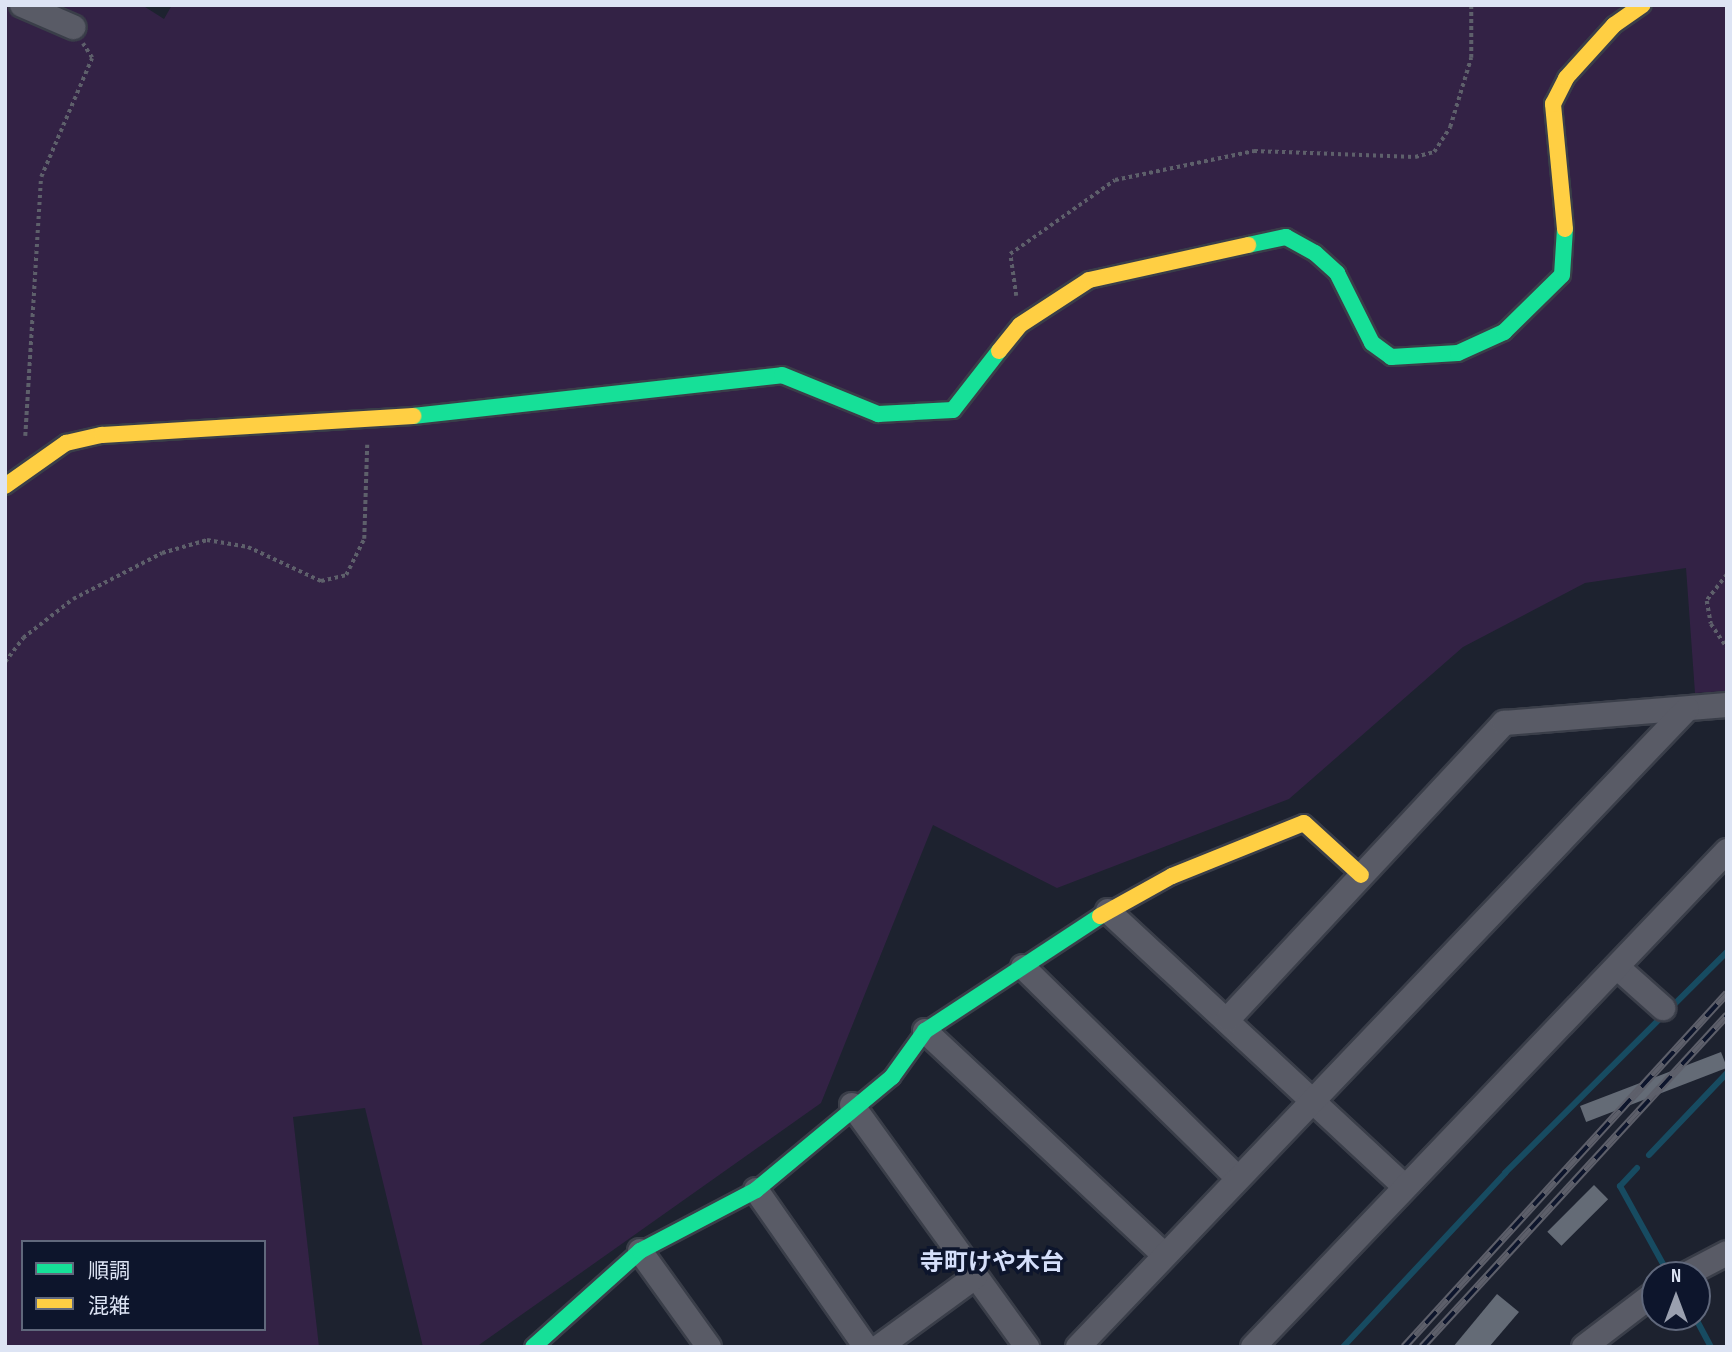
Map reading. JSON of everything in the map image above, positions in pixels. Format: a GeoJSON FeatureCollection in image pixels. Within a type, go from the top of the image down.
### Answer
{"type":"FeatureCollection","features":[{"type":"Feature","properties":{"kind":"street"},"geometry":{"type":"LineString","coordinates":[[22,5],[73,27]]}},
{"type":"Feature","properties":{"kind":"street"},"geometry":{"type":"LineString","coordinates":[[5,486],[20,472],[65,443],[102,435],[365,416],[492,411],[676,382],[782,375],[878,414],[923,415],[953,410],[967,398],[1020,325],[1089,280],[1233,243],[1286,237],[1337,273],[1372,343],[1391,357],[1458,353],[1504,332],[1534,309],[1562,275],[1568,255],[1553,104],[1566,78],[1614,25],[1643,5]]}},
{"type":"Feature","properties":{"kind":"street"},"geometry":{"type":"LineString","coordinates":[[1228,1019],[1504,723],[1727,705]]}},
{"type":"Feature","properties":{"kind":"street"},"geometry":{"type":"LineString","coordinates":[[1079,1347],[1687,709]]}},
{"type":"Feature","properties":{"kind":"street"},"geometry":{"type":"LineString","coordinates":[[542,1344],[640,1251],[756,1190],[852,1105],[892,1077],[925,1031],[1108,911],[1172,876],[1304,823],[1361,875]]}},
{"type":"Feature","properties":{"kind":"street"},"geometry":{"type":"LineString","coordinates":[[1253,1347],[1727,850]]}},
{"type":"Feature","properties":{"kind":"street"},"geometry":{"type":"LineString","coordinates":[[1108,911],[1228,1019],[1404,1186]]}},
{"type":"Feature","properties":{"kind":"street"},"geometry":{"type":"LineString","coordinates":[[1023,967],[1238,1178]]}},
{"type":"Feature","properties":{"kind":"street"},"geometry":{"type":"LineString","coordinates":[[1617,967],[1662,1008]]}},
{"type":"Feature","properties":{"kind":"street"},"geometry":{"type":"LineString","coordinates":[[925,1031],[1164,1255]]}},
{"type":"Feature","properties":{"kind":"street"},"geometry":{"type":"LineString","coordinates":[[852,1105],[1027,1347]]}},
{"type":"Feature","properties":{"kind":"street"},"geometry":{"type":"LineString","coordinates":[[756,1190],[866,1347]]}},
{"type":"Feature","properties":{"kind":"street"},"geometry":{"type":"LineString","coordinates":[[640,1251],[709,1347]]}},
{"type":"Feature","properties":{"kind":"street"},"geometry":{"type":"LineString","coordinates":[[1711,1261],[1727,1253]]}},
{"type":"Feature","properties":{"kind":"street"},"geometry":{"type":"LineString","coordinates":[[879,1347],[975,1277]]}},
{"type":"Feature","properties":{"kind":"street"},"geometry":{"type":"LineString","coordinates":[[1584,1347],[1641,1304]]}},
{"type":"Feature","properties":{"kind":"path"},"geometry":{"type":"LineString","coordinates":[[1020,325],[1010,254],[1115,180],[1254,151],[1415,157],[1434,152],[1450,127],[1471,58],[1471,5]]}},
{"type":"Feature","properties":{"kind":"path"},"geometry":{"type":"LineString","coordinates":[[20,472],[41,177],[92,58],[73,27]]}},
{"type":"Feature","properties":{"kind":"path"},"geometry":{"type":"LineString","coordinates":[[5,662],[23,638],[73,599],[162,553],[207,540],[248,547],[321,581],[346,575],[364,538],[365,416]]}},
{"type":"Feature","properties":{"kind":"path"},"geometry":{"type":"LineString","coordinates":[[1727,575],[1707,601],[1711,624],[1727,648]]}},
{"type":"Feature","properties":{"kind":"shaded area"},"geometry":{"type":"Polygon","coordinates":[[[5,5],[142,5],[164,19],[172,5],[1727,5],[1727,691],[1695,693],[1686,568],[1585,583],[1463,647],[1289,799],[1057,888],[933,825],[821,1103],[476,1347],[423,1347],[365,1108],[293,1117],[319,1347],[5,1347],[5,5]]]}},
{"type":"Feature","properties":{"kind":"building"},"geometry":{"type":"Polygon","coordinates":[[[1721,1052],[1727,1068],[1586,1122],[1580,1106],[1721,1052]]]}},
{"type":"Feature","properties":{"kind":"building"},"geometry":{"type":"Polygon","coordinates":[[[1594,1185],[1608,1199],[1561,1246],[1547,1232],[1594,1185]]]}},
{"type":"Feature","properties":{"kind":"building"},"geometry":{"type":"Polygon","coordinates":[[[1497,1294],[1519,1312],[1489,1347],[1453,1347],[1497,1294]]]}},
{"type":"Feature","properties":{"kind":"waterway"},"geometry":{"type":"LineString","coordinates":[[1343,1347],[1505,1173],[1727,952]]}},
{"type":"Feature","properties":{"kind":"waterway"},"geometry":{"type":"LineString","coordinates":[[1649,1155],[1727,1073]]}},
{"type":"Feature","properties":{"kind":"waterway"},"geometry":{"type":"LineString","coordinates":[[1637,1168],[1620,1186],[1661,1261]]}},
{"type":"Feature","properties":{"kind":"waterway"},"geometry":{"type":"LineString","coordinates":[[1702,1331],[1711,1347]]}},
{"type":"Feature","properties":{"kind":"railway"},"geometry":{"type":"LineString","coordinates":[[1404,1347],[1727,993]]}},
{"type":"Feature","properties":{"kind":"railway"},"geometry":{"type":"LineString","coordinates":[[1422,1347],[1727,1015]]}},
{"type":"Feature","properties":{"kind":"traffic: fast"},"geometry":{"type":"LineString","coordinates":[[1248,245],[1286,237],[1315,253],[1337,273],[1372,343],[1391,357],[1458,353],[1504,332],[1562,275],[1565,229]]}},
{"type":"Feature","properties":{"kind":"traffic: fast"},"geometry":{"type":"LineString","coordinates":[[413,416],[782,375],[878,414],[953,410],[999,351]]}},
{"type":"Feature","properties":{"kind":"traffic: fast"},"geometry":{"type":"LineString","coordinates":[[533,1347],[640,1251],[756,1190],[892,1077],[925,1031],[1100,916]]}},
{"type":"Feature","properties":{"kind":"traffic: slow"},"geometry":{"type":"LineString","coordinates":[[1565,229],[1553,104],[1566,78],[1614,25],[1643,5]]}},
{"type":"Feature","properties":{"kind":"traffic: slow"},"geometry":{"type":"LineString","coordinates":[[999,351],[1020,325],[1089,280],[1248,245]]}},
{"type":"Feature","properties":{"kind":"traffic: slow"},"geometry":{"type":"LineString","coordinates":[[5,486],[66,443],[102,435],[413,416]]}},
{"type":"Feature","properties":{"kind":"traffic: slow"},"geometry":{"type":"LineString","coordinates":[[1100,916],[1172,876],[1304,823],[1361,875]]}},
{"type":"Feature","properties":{"kind":"district","name":"寺町けや木台"},"geometry":{"type":"Point","coordinates":[992,1263]}}]}
